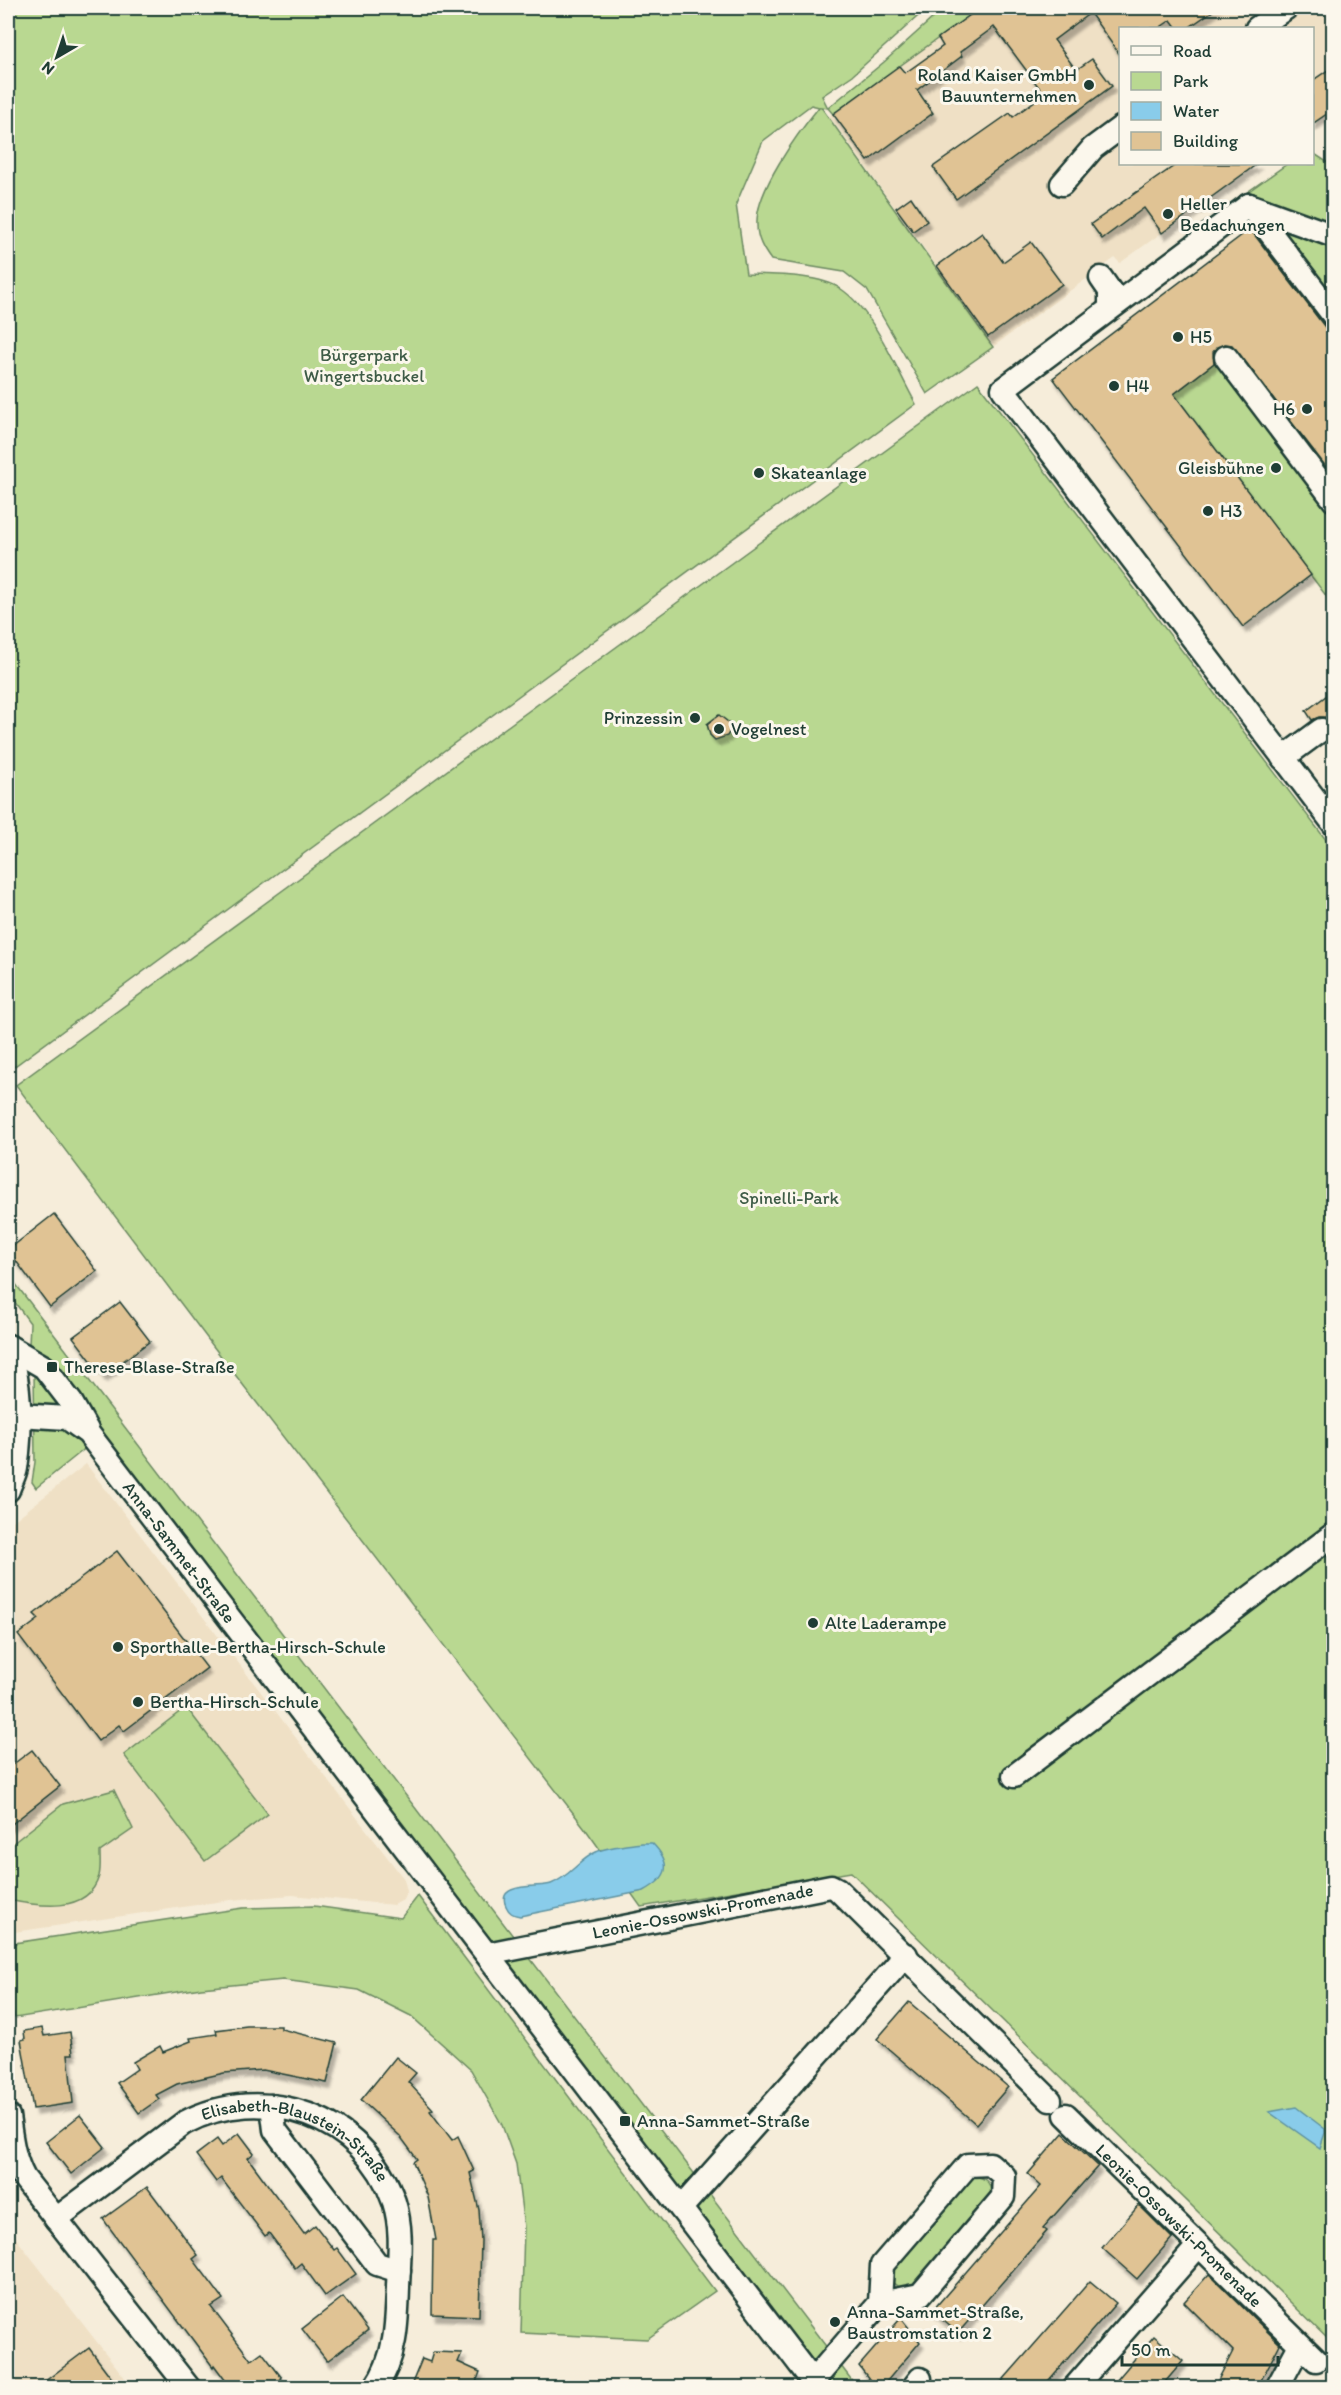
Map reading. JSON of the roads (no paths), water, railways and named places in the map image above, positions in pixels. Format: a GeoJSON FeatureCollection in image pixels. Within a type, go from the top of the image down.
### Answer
{"type":"FeatureCollection","features":[{"type":"Feature","properties":{"kind":"street"},"geometry":{"type":"LineString","coordinates":[[1258,27],[1286,8]]}},
{"type":"Feature","properties":{"kind":"street"},"geometry":{"type":"LineString","coordinates":[[1062,183],[1093,148],[1119,129]]}},
{"type":"Feature","properties":{"kind":"street"},"geometry":{"type":"LineString","coordinates":[[1249,205],[1334,236]]}},
{"type":"Feature","properties":{"kind":"street"},"geometry":{"type":"LineString","coordinates":[[1249,205],[1003,389],[1334,824]]}},
{"type":"Feature","properties":{"kind":"street"},"geometry":{"type":"LineString","coordinates":[[1249,205],[1334,316]]}},
{"type":"Feature","properties":{"kind":"street"},"geometry":{"type":"LineString","coordinates":[[1101,278],[1110,291],[1110,308]]}},
{"type":"Feature","properties":{"kind":"street"},"geometry":{"type":"LineString","coordinates":[[1226,357],[1334,500]]}},
{"type":"Feature","properties":{"kind":"street"},"geometry":{"type":"LineString","coordinates":[[1283,758],[1321,730]]}},
{"type":"Feature","properties":{"kind":"street"},"geometry":{"type":"LineString","coordinates":[[8,1346],[17,1373],[18,1415],[16,1470],[8,1490]]}},
{"type":"Feature","properties":{"kind":"street"},"geometry":{"type":"LineString","coordinates":[[8,1346],[44,1367],[70,1402],[88,1433]]}},
{"type":"Feature","properties":{"kind":"street","name":"Anna-Sammet-Straße"},"geometry":{"type":"LineString","coordinates":[[18,1415],[67,1419],[88,1433],[380,1798],[498,1952],[681,2208],[816,2384]]}},
{"type":"Feature","properties":{"kind":"street"},"geometry":{"type":"LineString","coordinates":[[1014,1776],[1334,1534]]}},
{"type":"Feature","properties":{"kind":"street","name":"Leonie-Ossowski-Promenade"},"geometry":{"type":"LineString","coordinates":[[498,1952],[831,1886],[837,1888],[1308,2353],[1277,2388]]}},
{"type":"Feature","properties":{"kind":"street"},"geometry":{"type":"LineString","coordinates":[[681,2208],[906,1955]]}},
{"type":"Feature","properties":{"kind":"street"},"geometry":{"type":"LineString","coordinates":[[272,2106],[274,2130],[377,2264],[399,2271]]}},
{"type":"Feature","properties":{"kind":"street","name":"Elisabeth-Blaustein-Straße"},"geometry":{"type":"LineString","coordinates":[[56,2219],[194,2118],[229,2109],[272,2106],[328,2122],[348,2135],[374,2161],[391,2193],[398,2215],[400,2239],[394,2345],[387,2368],[375,2388]]}},
{"type":"Feature","properties":{"kind":"street"},"geometry":{"type":"LineString","coordinates":[[8,2116],[18,2166],[24,2178],[189,2388]]}},
{"type":"Feature","properties":{"kind":"street"},"geometry":{"type":"LineString","coordinates":[[816,2384],[880,2303],[882,2265],[968,2165],[990,2164],[998,2170],[1004,2176],[1004,2197],[920,2295],[880,2303]]}},
{"type":"Feature","properties":{"kind":"street"},"geometry":{"type":"LineString","coordinates":[[1074,2388],[1199,2245]]}},
{"type":"Feature","properties":{"kind":"water"},"geometry":{"type":"Polygon","coordinates":[[[652,1843],[665,1863],[663,1875],[653,1886],[644,1891],[520,1916],[512,1913],[506,1906],[504,1898],[513,1890],[551,1884],[601,1850],[652,1843]]]}},
{"type":"Feature","properties":{"kind":"water"},"geometry":{"type":"Polygon","coordinates":[[[1296,2107],[1325,2129],[1320,2148],[1269,2112],[1296,2107]]]}},
{"type":"Feature","properties":{"kind":"place","name":"Roland Kaiser GmbH Bauunternehmen"},"geometry":{"type":"Point","coordinates":[1089,85]}},
{"type":"Feature","properties":{"kind":"place","name":"Heller Bedachungen"},"geometry":{"type":"Point","coordinates":[1168,214]}},
{"type":"Feature","properties":{"kind":"place","name":"H5"},"geometry":{"type":"Point","coordinates":[1178,337]}},
{"type":"Feature","properties":{"kind":"place","name":"H4"},"geometry":{"type":"Point","coordinates":[1114,386]}},
{"type":"Feature","properties":{"kind":"place","name":"H6"},"geometry":{"type":"Point","coordinates":[1307,409]}},
{"type":"Feature","properties":{"kind":"place","name":"Gleisbühne"},"geometry":{"type":"Point","coordinates":[1276,468]}},
{"type":"Feature","properties":{"kind":"place","name":"Skateanlage"},"geometry":{"type":"Point","coordinates":[759,473]}},
{"type":"Feature","properties":{"kind":"place","name":"H3"},"geometry":{"type":"Point","coordinates":[1208,511]}},
{"type":"Feature","properties":{"kind":"place","name":"Prinzessin"},"geometry":{"type":"Point","coordinates":[695,718]}},
{"type":"Feature","properties":{"kind":"place","name":"Vogelnest"},"geometry":{"type":"Point","coordinates":[719,729]}},
{"type":"Feature","properties":{"kind":"place","name":"Therese-Blase-Straße"},"geometry":{"type":"Point","coordinates":[52,1367]}},
{"type":"Feature","properties":{"kind":"place","name":"Alte Laderampe"},"geometry":{"type":"Point","coordinates":[813,1623]}},
{"type":"Feature","properties":{"kind":"place","name":"Sporthalle-Bertha-Hirsch-Schule"},"geometry":{"type":"Point","coordinates":[118,1647]}},
{"type":"Feature","properties":{"kind":"place","name":"Bertha-Hirsch-Schule"},"geometry":{"type":"Point","coordinates":[138,1702]}},
{"type":"Feature","properties":{"kind":"place","name":"Anna-Sammet-Straße"},"geometry":{"type":"Point","coordinates":[625,2121]}},
{"type":"Feature","properties":{"kind":"place","name":"Anna-Sammet-Straße, Baustromstation 2"},"geometry":{"type":"Point","coordinates":[835,2322]}},
{"type":"Feature","properties":{"kind":"park label","name":"Bürgerpark Wingertsbuckel"},"geometry":{"type":"Point","coordinates":[364,365]}},
{"type":"Feature","properties":{"kind":"park label","name":"Spinelli-Park"},"geometry":{"type":"Point","coordinates":[789,1198]}}]}
